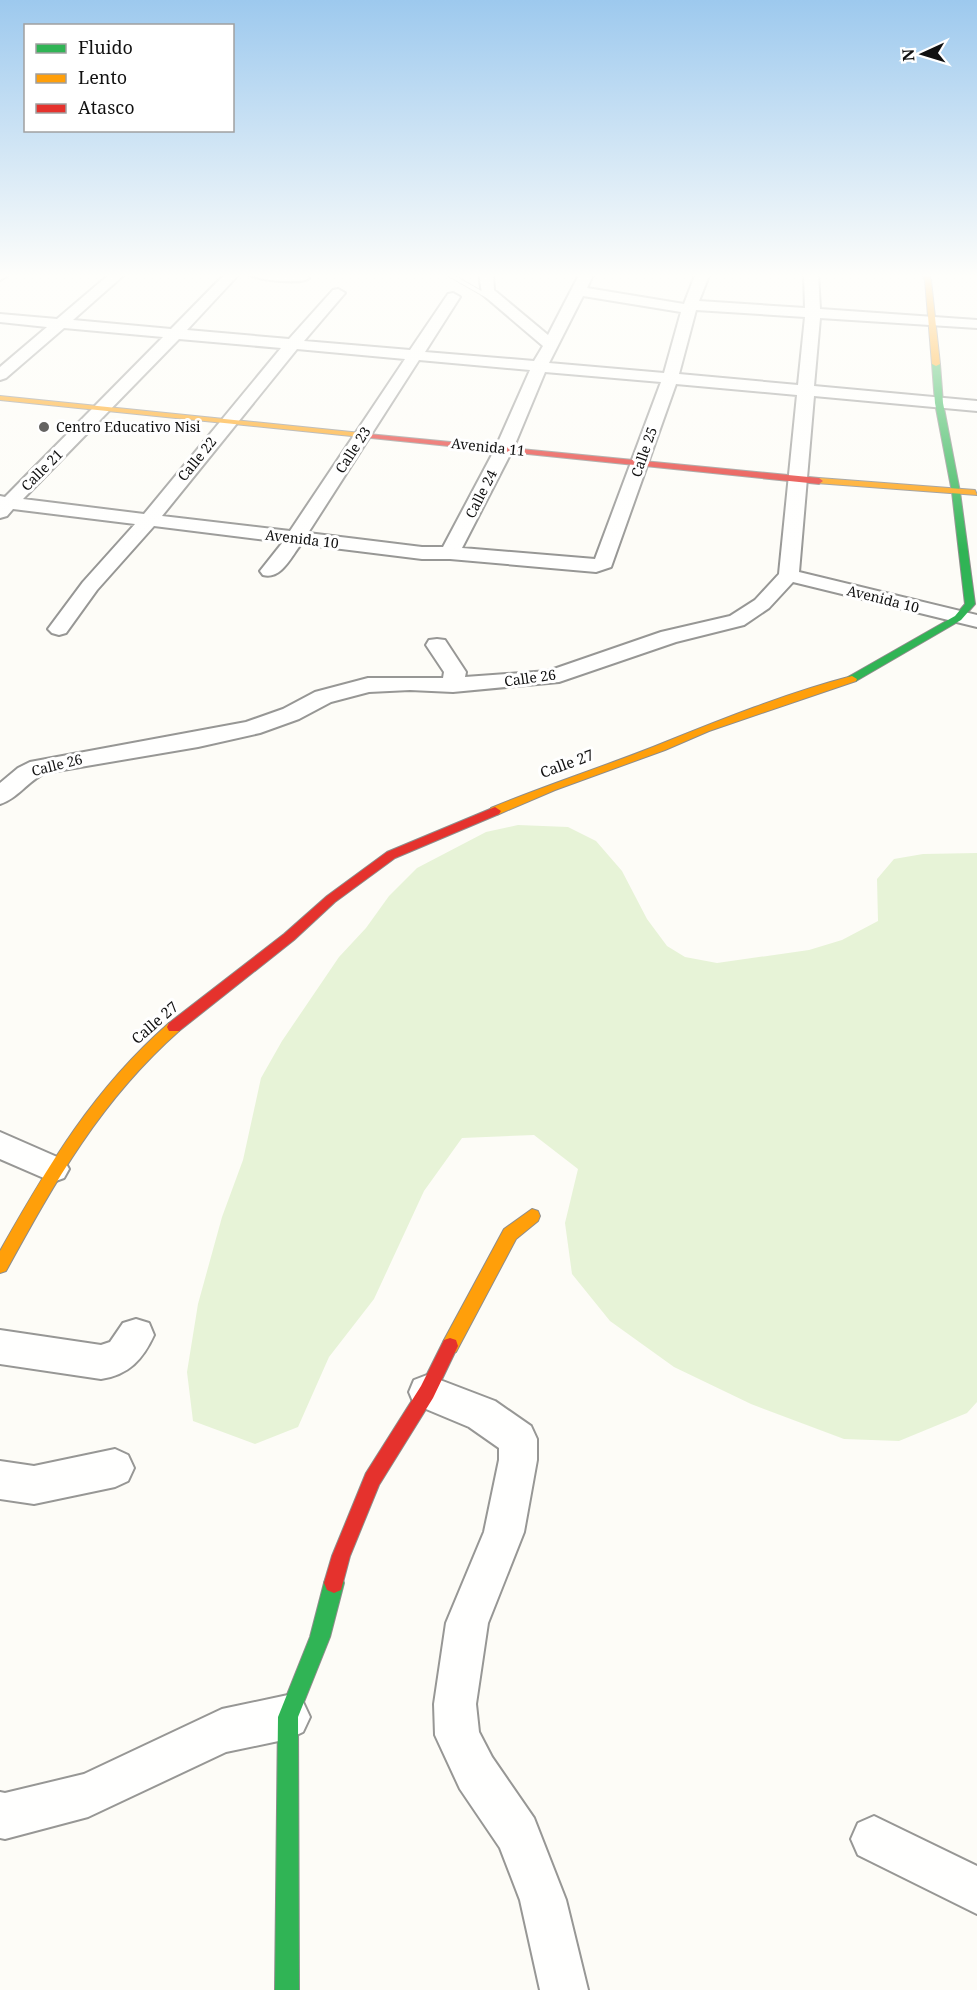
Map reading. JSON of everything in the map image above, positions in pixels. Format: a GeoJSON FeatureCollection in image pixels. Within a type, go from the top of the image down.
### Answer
{"type":"FeatureCollection","features":[{"type":"Feature","properties":{"kind":"street","name":"Calle 21"},"geometry":{"type":"LineString","coordinates":[[3,505],[104,408],[144,366]]}},
{"type":"Feature","properties":{"kind":"street","name":"Calle 22"},"geometry":{"type":"LineString","coordinates":[[59,629],[74,604],[149,520],[274,366]]}},
{"type":"Feature","properties":{"kind":"street","name":"Calle 23"},"geometry":{"type":"LineString","coordinates":[[270,571],[295,538],[407,366]]}},
{"type":"Feature","properties":{"kind":"street"},"geometry":{"type":"LineString","coordinates":[[540,366],[977,406]]}},
{"type":"Feature","properties":{"kind":"street","name":"Calle 24"},"geometry":{"type":"LineString","coordinates":[[450,553],[504,449],[540,366]]}},
{"type":"Feature","properties":{"kind":"street","name":"Calle 25"},"geometry":{"type":"LineString","coordinates":[[604,563],[674,366]]}},
{"type":"Feature","properties":{"kind":"street"},"geometry":{"type":"LineString","coordinates":[[789,575],[796,478],[808,366]]}},
{"type":"Feature","properties":{"kind":"street"},"geometry":{"type":"LineString","coordinates":[[936,366],[939,403],[956,492],[970,604],[968,620]]}},
{"type":"Feature","properties":{"kind":"street","name":"Avenida 11"},"geometry":{"type":"LineString","coordinates":[[0,398],[977,494]]}},
{"type":"Feature","properties":{"kind":"street","name":"Avenida 10"},"geometry":{"type":"LineString","coordinates":[[3,505],[149,520],[422,554],[450,553],[583,566],[596,566],[604,563]]}},
{"type":"Feature","properties":{"kind":"street","name":"Avenida 10"},"geometry":{"type":"LineString","coordinates":[[789,575],[968,620]]}},
{"type":"Feature","properties":{"kind":"street","name":"Calle 26"},"geometry":{"type":"LineString","coordinates":[[0,796],[26,773],[38,767],[198,740],[252,728],[343,690],[369,685],[453,685],[551,677],[669,637],[737,621],[762,604],[789,575]]}},
{"type":"Feature","properties":{"kind":"street","name":"Calle 27"},"geometry":{"type":"LineString","coordinates":[[0,1266],[53,1169],[93,1110],[148,1048],[289,937],[331,899],[391,855],[550,787],[661,748],[705,729],[854,678],[968,620]]}},
{"type":"Feature","properties":{"kind":"street"},"geometry":{"type":"LineString","coordinates":[[437,645],[455,672],[453,685]]}},
{"type":"Feature","properties":{"kind":"street"},"geometry":{"type":"LineString","coordinates":[[0,1145],[53,1169]]}},
{"type":"Feature","properties":{"kind":"street"},"geometry":{"type":"LineString","coordinates":[[287,1990],[288,1717],[320,1637],[341,1556],[372,1479],[427,1392],[510,1234],[532,1216]]}},
{"type":"Feature","properties":{"kind":"street"},"geometry":{"type":"LineString","coordinates":[[0,1347],[114,1362],[124,1353],[136,1335]]}},
{"type":"Feature","properties":{"kind":"street"},"geometry":{"type":"LineString","coordinates":[[427,1392],[482,1414],[518,1439],[518,1460],[504,1532],[467,1623],[455,1704],[457,1735],[476,1773],[518,1834],[543,1900],[564,1990]]}},
{"type":"Feature","properties":{"kind":"street"},"geometry":{"type":"LineString","coordinates":[[0,1480],[34,1485],[115,1468]]}},
{"type":"Feature","properties":{"kind":"street"},"geometry":{"type":"LineString","coordinates":[[0,1815],[5,1816],[88,1795],[222,1731],[288,1717]]}},
{"type":"Feature","properties":{"kind":"street"},"geometry":{"type":"LineString","coordinates":[[874,1839],[977,1891]]}},
{"type":"Feature","properties":{"kind":"green space"},"geometry":{"type":"Polygon","coordinates":[[[518,825],[568,827],[596,841],[622,871],[647,919],[667,946],[685,957],[717,963],[809,950],[842,940],[878,921],[877,879],[894,859],[923,854],[977,853],[977,1402],[967,1413],[899,1441],[844,1439],[751,1404],[674,1367],[610,1321],[572,1274],[565,1223],[578,1169],[534,1135],[462,1138],[424,1191],[374,1299],[329,1357],[298,1427],[255,1444],[193,1421],[187,1372],[198,1304],[222,1217],[243,1160],[261,1078],[282,1041],[339,957],[366,928],[389,896],[417,868],[486,832],[518,825]]]}},
{"type":"Feature","properties":{"kind":"traffic: fast"},"geometry":{"type":"LineString","coordinates":[[852,679],[958,618],[970,604],[956,492],[939,403],[936,366]]}},
{"type":"Feature","properties":{"kind":"traffic: fast"},"geometry":{"type":"LineString","coordinates":[[287,1990],[288,1717],[320,1637],[334,1583]]}},
{"type":"Feature","properties":{"kind":"traffic: slow"},"geometry":{"type":"LineString","coordinates":[[0,398],[371,436]]}},
{"type":"Feature","properties":{"kind":"traffic: slow"},"geometry":{"type":"LineString","coordinates":[[819,481],[975,493]]}},
{"type":"Feature","properties":{"kind":"traffic: slow"},"geometry":{"type":"LineString","coordinates":[[495,811],[551,787],[661,748],[705,729],[852,679]]}},
{"type":"Feature","properties":{"kind":"traffic: slow"},"geometry":{"type":"LineString","coordinates":[[0,1266],[55,1169],[97,1107],[120,1079],[174,1027]]}},
{"type":"Feature","properties":{"kind":"traffic: slow"},"geometry":{"type":"LineString","coordinates":[[450,1346],[510,1234],[532,1216]]}},
{"type":"Feature","properties":{"kind":"traffic: jam"},"geometry":{"type":"LineString","coordinates":[[371,436],[819,481]]}},
{"type":"Feature","properties":{"kind":"traffic: jam"},"geometry":{"type":"LineString","coordinates":[[174,1027],[289,937],[331,899],[391,855],[495,811]]}},
{"type":"Feature","properties":{"kind":"traffic: jam"},"geometry":{"type":"LineString","coordinates":[[334,1583],[341,1556],[372,1479],[427,1392],[450,1346]]}},
{"type":"Feature","properties":{"kind":"place","name":"Centro Educativo Nisi"},"geometry":{"type":"Point","coordinates":[44,427]}}]}
